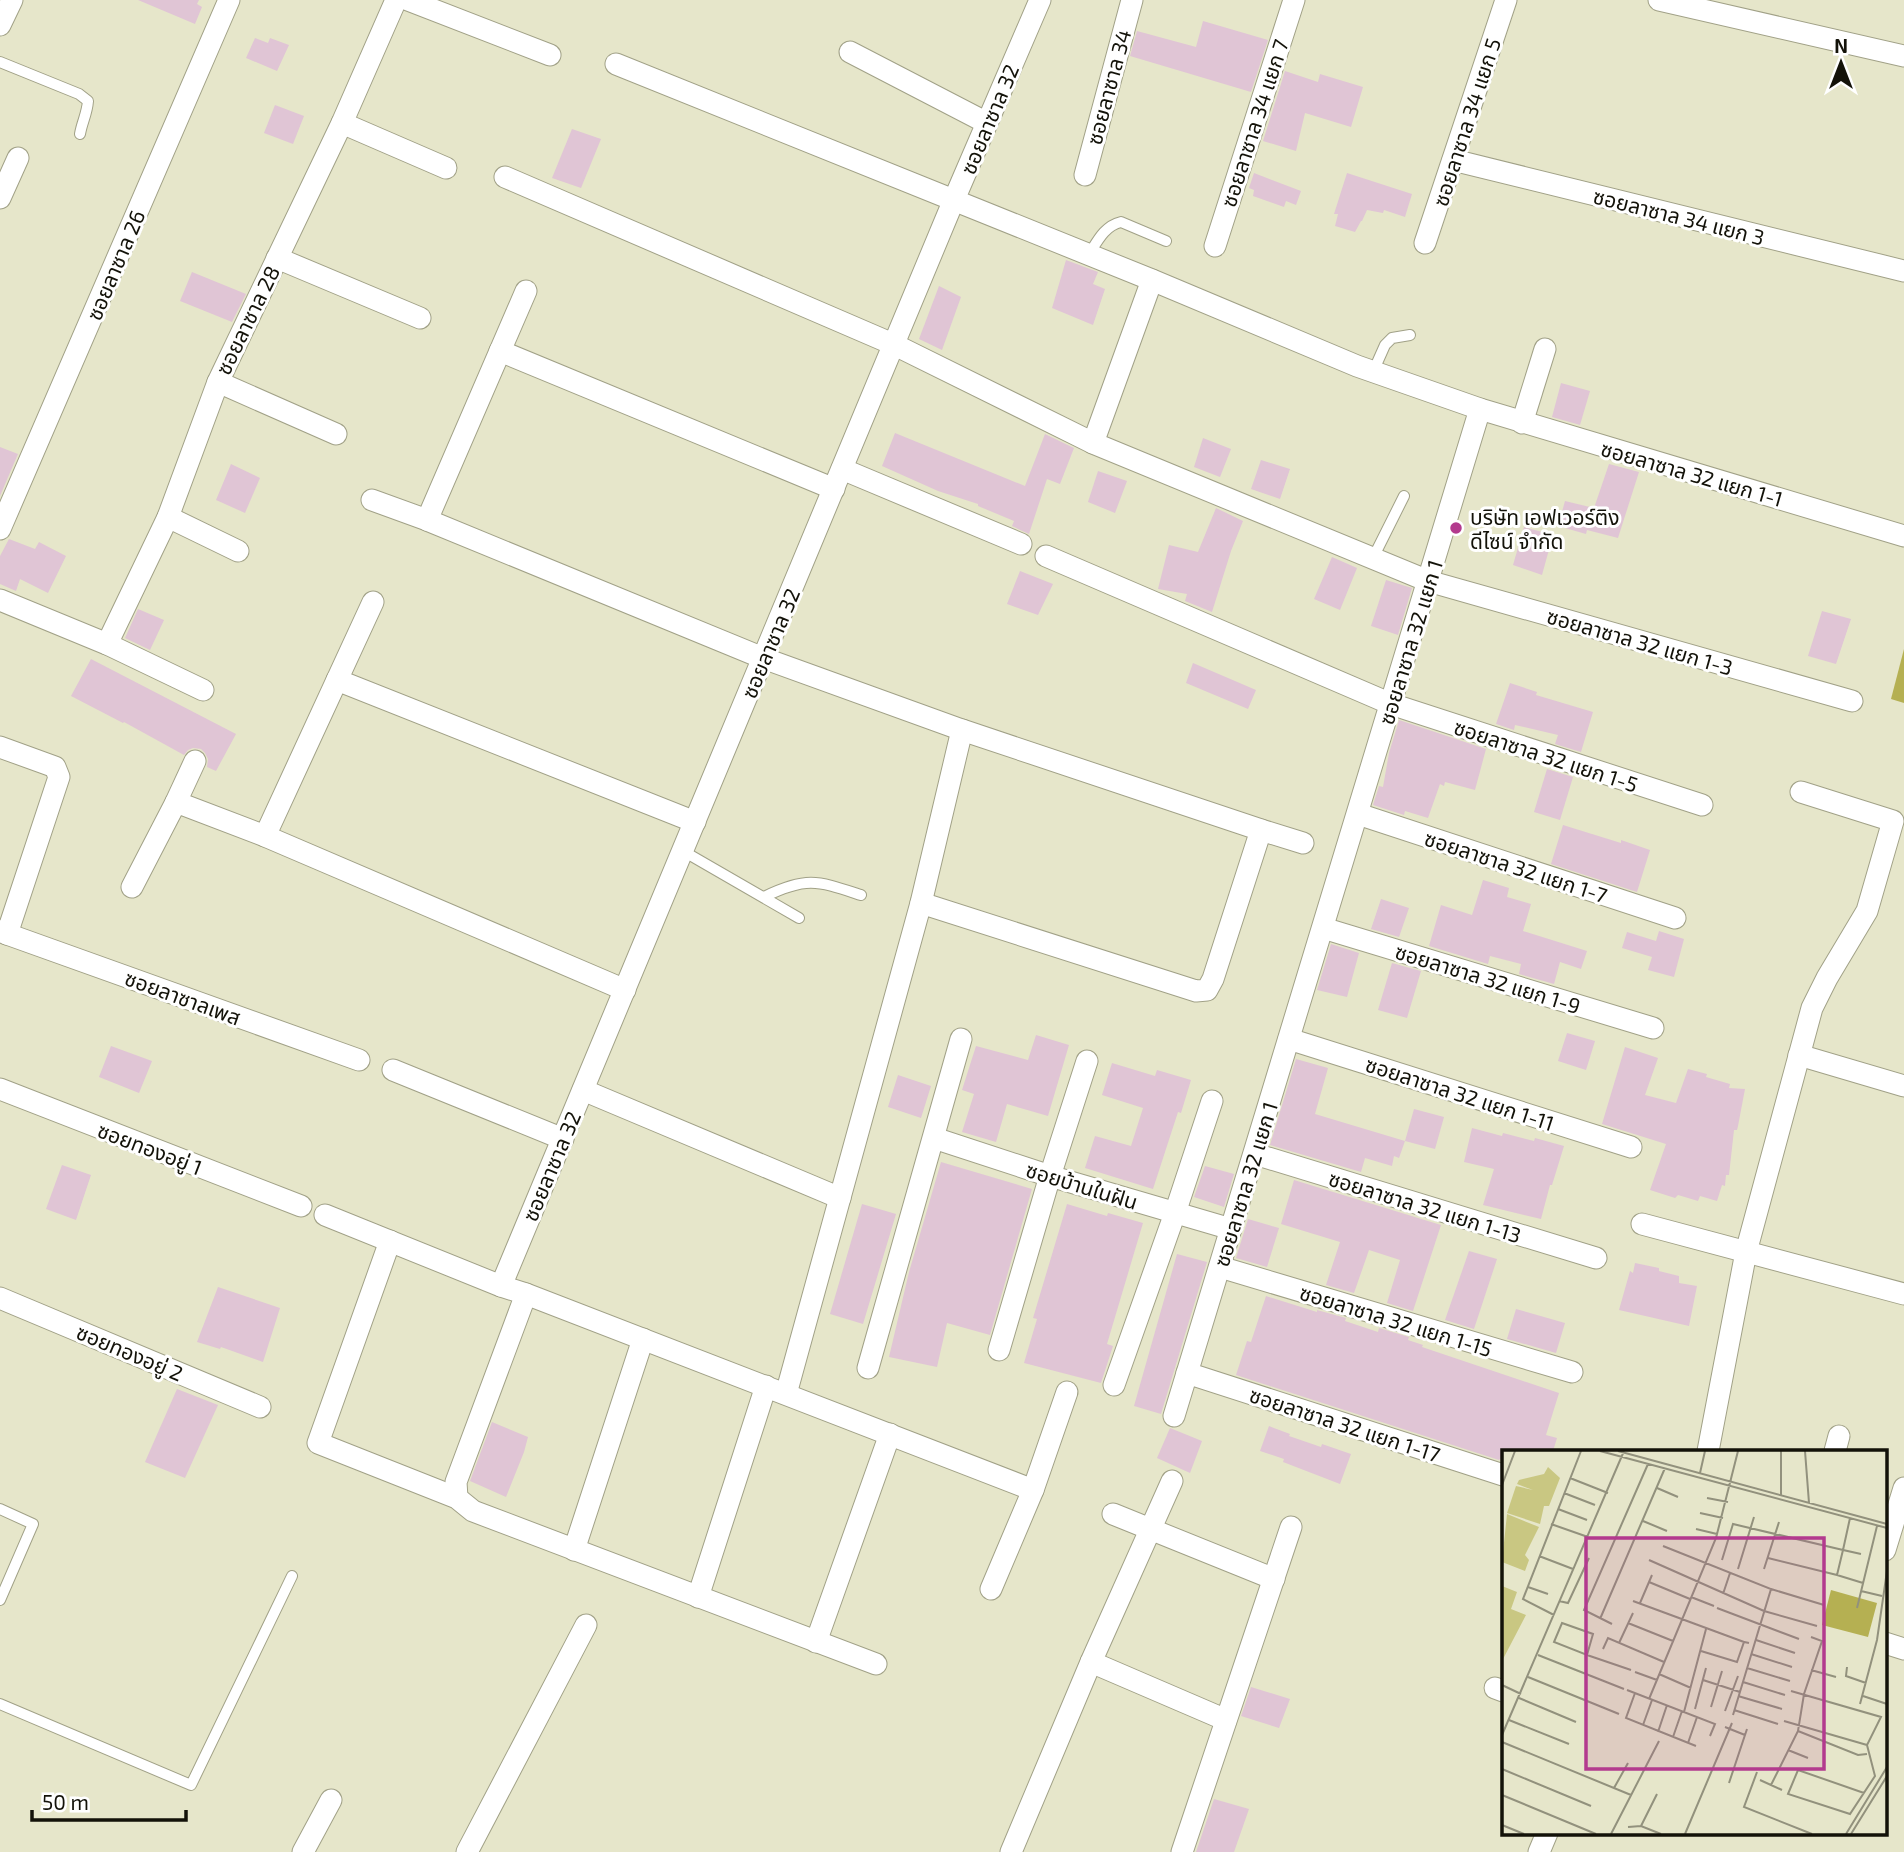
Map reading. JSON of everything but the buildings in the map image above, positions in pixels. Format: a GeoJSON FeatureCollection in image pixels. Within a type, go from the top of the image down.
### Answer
{"type":"FeatureCollection","features":[{"type":"Feature","properties":{"kind":"street"},"geometry":{"type":"LineString","coordinates":[[0,25],[12,0]]}},
{"type":"Feature","properties":{"kind":"street","name":"ซอยลาซาล 26"},"geometry":{"type":"LineString","coordinates":[[0,529],[229,0]]}},
{"type":"Feature","properties":{"kind":"street","name":"ซอยลาซาล 28"},"geometry":{"type":"LineString","coordinates":[[107,644],[168,517],[218,382],[342,123],[396,0]]}},
{"type":"Feature","properties":{"kind":"street"},"geometry":{"type":"LineString","coordinates":[[408,0],[550,55]]}},
{"type":"Feature","properties":{"kind":"street","name":"ซอยลาซาล 32"},"geometry":{"type":"LineString","coordinates":[[501,1286],[953,202],[1040,0]]}},
{"type":"Feature","properties":{"kind":"street","name":"ซอยลาซาล 34"},"geometry":{"type":"LineString","coordinates":[[1085,175],[1132,0]]}},
{"type":"Feature","properties":{"kind":"street","name":"ซอยลาซาล 34 แยก 7"},"geometry":{"type":"LineString","coordinates":[[1215,246],[1294,0]]}},
{"type":"Feature","properties":{"kind":"street","name":"ซอยลาซาล 34 แยก 5"},"geometry":{"type":"LineString","coordinates":[[1425,243],[1506,0]]}},
{"type":"Feature","properties":{"kind":"street"},"geometry":{"type":"LineString","coordinates":[[1659,0],[1904,56]]}},
{"type":"Feature","properties":{"kind":"street"},"geometry":{"type":"LineString","coordinates":[[850,52],[987,123]]}},
{"type":"Feature","properties":{"kind":"street"},"geometry":{"type":"LineString","coordinates":[[616,64],[1373,372],[1480,409]]}},
{"type":"Feature","properties":{"kind":"street"},"geometry":{"type":"LineString","coordinates":[[342,123],[446,168]]}},
{"type":"Feature","properties":{"kind":"street"},"geometry":{"type":"LineString","coordinates":[[0,198],[18,158]]}},
{"type":"Feature","properties":{"kind":"street","name":"ซอยลาซาล 34 แยก 3"},"geometry":{"type":"LineString","coordinates":[[1453,160],[1904,271]]}},
{"type":"Feature","properties":{"kind":"street","name":"ซอยลาซาล 32 แยก 1-3"},"geometry":{"type":"LineString","coordinates":[[505,177],[895,345],[1093,443],[1428,581],[1852,701]]}},
{"type":"Feature","properties":{"kind":"street"},"geometry":{"type":"LineString","coordinates":[[277,258],[421,318]]}},
{"type":"Feature","properties":{"kind":"street"},"geometry":{"type":"LineString","coordinates":[[1093,443],[1152,281]]}},
{"type":"Feature","properties":{"kind":"street"},"geometry":{"type":"LineString","coordinates":[[427,520],[526,291]]}},
{"type":"Feature","properties":{"kind":"street"},"geometry":{"type":"LineString","coordinates":[[1521,423],[1545,349]]}},
{"type":"Feature","properties":{"kind":"street"},"geometry":{"type":"LineString","coordinates":[[500,351],[838,479],[1021,544]]}},
{"type":"Feature","properties":{"kind":"street"},"geometry":{"type":"LineString","coordinates":[[218,382],[336,434]]}},
{"type":"Feature","properties":{"kind":"street","name":"ซอยลาซาล 32 แยก 1-1"},"geometry":{"type":"LineString","coordinates":[[1480,409],[1904,536]]}},
{"type":"Feature","properties":{"kind":"street","name":"ซอยลาซาล 32 แยก 1"},"geometry":{"type":"LineString","coordinates":[[1174,1416],[1480,409]]}},
{"type":"Feature","properties":{"kind":"street"},"geometry":{"type":"LineString","coordinates":[[372,500],[763,658],[962,730],[1303,843]]}},
{"type":"Feature","properties":{"kind":"street"},"geometry":{"type":"LineString","coordinates":[[168,517],[238,551]]}},
{"type":"Feature","properties":{"kind":"street","name":"ซอยลาซาล 32 แยก 1-5"},"geometry":{"type":"LineString","coordinates":[[1046,556],[1391,704],[1702,805]]}},
{"type":"Feature","properties":{"kind":"street"},"geometry":{"type":"LineString","coordinates":[[0,600],[107,644],[203,690]]}},
{"type":"Feature","properties":{"kind":"street"},"geometry":{"type":"LineString","coordinates":[[265,836],[373,602]]}},
{"type":"Feature","properties":{"kind":"street"},"geometry":{"type":"LineString","coordinates":[[337,680],[695,822]]}},
{"type":"Feature","properties":{"kind":"street"},"geometry":{"type":"LineString","coordinates":[[786,1394],[921,903],[962,730]]}},
{"type":"Feature","properties":{"kind":"street","name":"ซอยลาซาลเพส"},"geometry":{"type":"LineString","coordinates":[[0,747],[55,767],[59,777],[3,932],[359,1060]]}},
{"type":"Feature","properties":{"kind":"street"},"geometry":{"type":"LineString","coordinates":[[132,887],[195,761]]}},
{"type":"Feature","properties":{"kind":"street"},"geometry":{"type":"LineString","coordinates":[[1708,1450],[1746,1252],[1799,1055],[1818,994],[1867,911],[1894,821],[1801,792]]}},
{"type":"Feature","properties":{"kind":"street"},"geometry":{"type":"LineString","coordinates":[[176,802],[265,836],[625,990]]}},
{"type":"Feature","properties":{"kind":"street","name":"ซอยลาซาล 32 แยก 1-7"},"geometry":{"type":"LineString","coordinates":[[1358,814],[1675,918]]}},
{"type":"Feature","properties":{"kind":"street"},"geometry":{"type":"LineString","coordinates":[[921,903],[1196,991],[1208,990],[1261,830]]}},
{"type":"Feature","properties":{"kind":"street","name":"ซอยลาซาล 32 แยก 1-9"},"geometry":{"type":"LineString","coordinates":[[1323,928],[1653,1028]]}},
{"type":"Feature","properties":{"kind":"street"},"geometry":{"type":"LineString","coordinates":[[868,1368],[961,1039]]}},
{"type":"Feature","properties":{"kind":"street","name":"ซอยลาซาล 32 แยก 1-11"},"geometry":{"type":"LineString","coordinates":[[1289,1039],[1631,1147]]}},
{"type":"Feature","properties":{"kind":"street"},"geometry":{"type":"LineString","coordinates":[[1799,1055],[1904,1086]]}},
{"type":"Feature","properties":{"kind":"street"},"geometry":{"type":"LineString","coordinates":[[999,1350],[1087,1061]]}},
{"type":"Feature","properties":{"kind":"street"},"geometry":{"type":"LineString","coordinates":[[393,1070],[562,1139]]}},
{"type":"Feature","properties":{"kind":"street","name":"ซอยทองอยู่ 1"},"geometry":{"type":"LineString","coordinates":[[0,1089],[300,1206]]}},
{"type":"Feature","properties":{"kind":"street"},"geometry":{"type":"LineString","coordinates":[[583,1090],[840,1198]]}},
{"type":"Feature","properties":{"kind":"street"},"geometry":{"type":"LineString","coordinates":[[1114,1385],[1212,1101]]}},
{"type":"Feature","properties":{"kind":"street","name":"ซอยบ้านในฝัน"},"geometry":{"type":"LineString","coordinates":[[934,1138],[1050,1176],[1231,1229]]}},
{"type":"Feature","properties":{"kind":"street","name":"ซอยลาซาล 32 แยก 1-13"},"geometry":{"type":"LineString","coordinates":[[1255,1154],[1596,1258]]}},
{"type":"Feature","properties":{"kind":"street"},"geometry":{"type":"LineString","coordinates":[[325,1215],[501,1286],[1033,1490]]}},
{"type":"Feature","properties":{"kind":"street"},"geometry":{"type":"LineString","coordinates":[[1642,1224],[1904,1294]]}},
{"type":"Feature","properties":{"kind":"street"},"geometry":{"type":"LineString","coordinates":[[390,1241],[318,1443],[457,1498],[473,1511],[876,1664]]}},
{"type":"Feature","properties":{"kind":"street","name":"ซอยลาซาล 32 แยก 1-15"},"geometry":{"type":"LineString","coordinates":[[1220,1267],[1572,1372]]}},
{"type":"Feature","properties":{"kind":"street"},"geometry":{"type":"LineString","coordinates":[[457,1498],[456,1482],[526,1294]]}},
{"type":"Feature","properties":{"kind":"street","name":"ซอยทองอยู่ 2"},"geometry":{"type":"LineString","coordinates":[[0,1298],[260,1407]]}},
{"type":"Feature","properties":{"kind":"street"},"geometry":{"type":"LineString","coordinates":[[574,1550],[643,1339]]}},
{"type":"Feature","properties":{"kind":"street","name":"ซอยลาซาล 32 แยก 1-17"},"geometry":{"type":"LineString","coordinates":[[1187,1373],[1502,1475]]}},
{"type":"Feature","properties":{"kind":"street"},"geometry":{"type":"LineString","coordinates":[[698,1597],[766,1386]]}},
{"type":"Feature","properties":{"kind":"street"},"geometry":{"type":"LineString","coordinates":[[990,1589],[1033,1490],[1067,1392]]}},
{"type":"Feature","properties":{"kind":"street"},"geometry":{"type":"LineString","coordinates":[[816,1642],[890,1434]]}},
{"type":"Feature","properties":{"kind":"street"},"geometry":{"type":"LineString","coordinates":[[1011,1852],[1091,1662],[1172,1481]]}},
{"type":"Feature","properties":{"kind":"street"},"geometry":{"type":"LineString","coordinates":[[1886,1547],[1904,1488]]}},
{"type":"Feature","properties":{"kind":"street"},"geometry":{"type":"LineString","coordinates":[[1113,1514],[1274,1579]]}},
{"type":"Feature","properties":{"kind":"street"},"geometry":{"type":"LineString","coordinates":[[1182,1852],[1291,1527]]}},
{"type":"Feature","properties":{"kind":"street"},"geometry":{"type":"LineString","coordinates":[[1886,1550],[1904,1556]]}},
{"type":"Feature","properties":{"kind":"street"},"geometry":{"type":"LineString","coordinates":[[467,1852],[586,1625]]}},
{"type":"Feature","properties":{"kind":"street"},"geometry":{"type":"LineString","coordinates":[[1886,1643],[1904,1649]]}},
{"type":"Feature","properties":{"kind":"street"},"geometry":{"type":"LineString","coordinates":[[1091,1662],[1226,1720]]}},
{"type":"Feature","properties":{"kind":"street"},"geometry":{"type":"LineString","coordinates":[[303,1852],[331,1800]]}},
{"type":"Feature","properties":{"kind":"street"},"geometry":{"type":"LineString","coordinates":[[1539,1852],[1548,1834]]}},
{"type":"Feature","properties":{"kind":"lane"},"geometry":{"type":"LineString","coordinates":[[0,62],[79,94],[88,101],[80,134]]}},
{"type":"Feature","properties":{"kind":"lane"},"geometry":{"type":"LineString","coordinates":[[1088,256],[1103,232],[1113,224],[1121,222],[1166,241]]}},
{"type":"Feature","properties":{"kind":"lane"},"geometry":{"type":"LineString","coordinates":[[1373,372],[1385,345],[1392,338],[1410,335]]}},
{"type":"Feature","properties":{"kind":"lane"},"geometry":{"type":"LineString","coordinates":[[1374,558],[1404,496]]}},
{"type":"Feature","properties":{"kind":"lane"},"geometry":{"type":"LineString","coordinates":[[683,851],[799,918]]}},
{"type":"Feature","properties":{"kind":"lane"},"geometry":{"type":"LineString","coordinates":[[764,897],[800,883],[823,883],[861,895]]}},
{"type":"Feature","properties":{"kind":"lane"},"geometry":{"type":"LineString","coordinates":[[0,1509],[33,1524],[0,1600]]}},
{"type":"Feature","properties":{"kind":"lane"},"geometry":{"type":"LineString","coordinates":[[0,1704],[191,1785],[292,1576]]}},
{"type":"Feature","properties":{"kind":"shaded area"},"geometry":{"type":"Polygon","coordinates":[[[1904,649],[1904,703],[1891,699],[1904,649]]]}},
{"type":"Feature","properties":{"kind":"place","name":"บริษัท เอฟเวอร์ติง ดีไซน์ จำกัด"},"geometry":{"type":"Point","coordinates":[1456,528]}}]}
